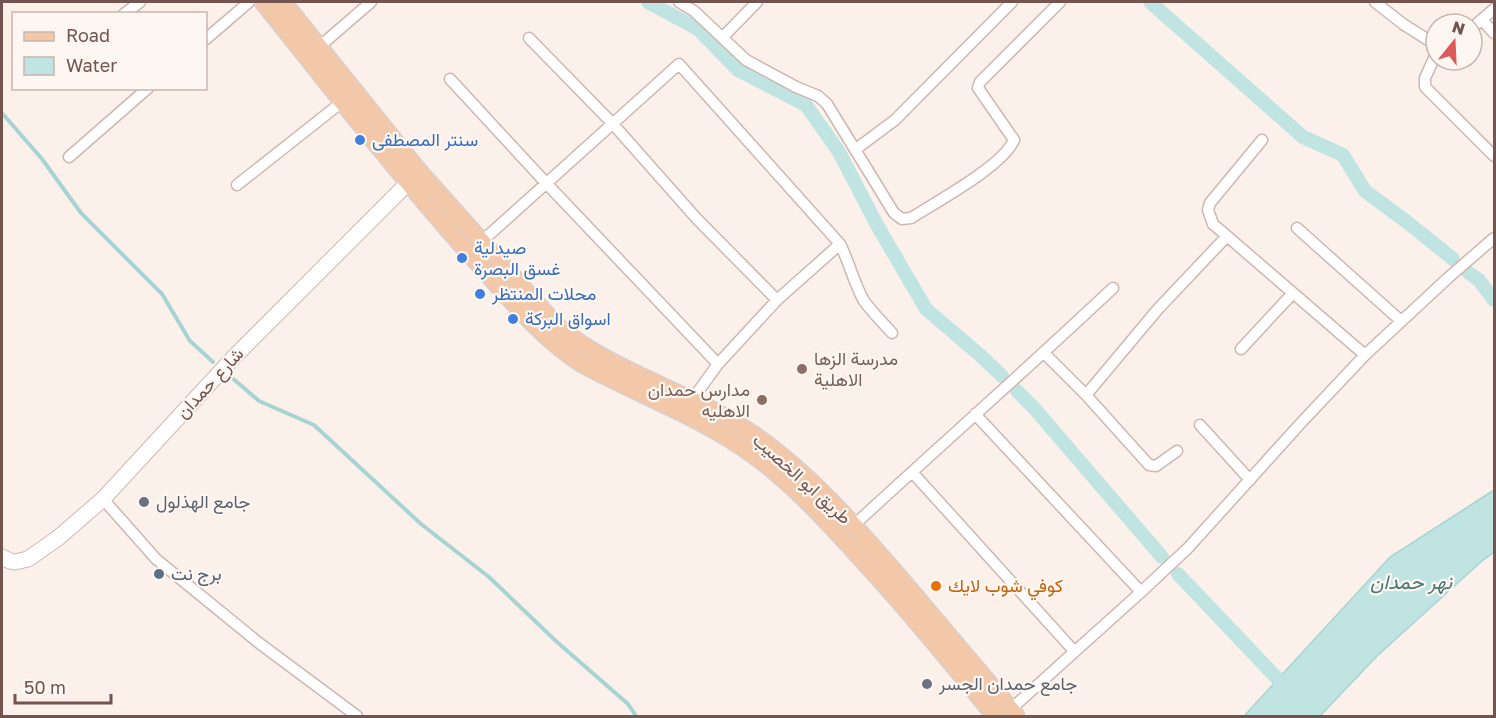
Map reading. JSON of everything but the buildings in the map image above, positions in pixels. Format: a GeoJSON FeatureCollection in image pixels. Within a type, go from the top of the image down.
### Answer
{"type":"FeatureCollection","features":[{"type":"Feature","properties":{"kind":"main road","name":"طريق ابو الخصيب"},"geometry":{"type":"LineString","coordinates":[[263,2],[408,183],[517,307],[565,353],[598,372],[703,423],[754,455],[786,480],[893,582],[1007,714]]}},
{"type":"Feature","properties":{"kind":"main road","name":"طريق ابو الخصيب"},"geometry":{"type":"LineString","coordinates":[[283,2],[418,170],[544,312],[569,336],[598,355],[742,427],[773,449],[811,482],[854,525],[893,582]]}},
{"type":"Feature","properties":{"kind":"main road","name":"شارع حمدان"},"geometry":{"type":"LineString","coordinates":[[2,557],[15,562],[28,559],[58,538],[103,499],[235,356],[408,183]]}},
{"type":"Feature","properties":{"kind":"street"},"geometry":{"type":"LineString","coordinates":[[127,12],[140,2]]}},
{"type":"Feature","properties":{"kind":"street"},"geometry":{"type":"LineString","coordinates":[[207,38],[249,2]]}},
{"type":"Feature","properties":{"kind":"street"},"geometry":{"type":"LineString","coordinates":[[319,47],[371,2]]}},
{"type":"Feature","properties":{"kind":"street"},"geometry":{"type":"LineString","coordinates":[[679,2],[694,11],[746,60],[818,96],[827,104],[894,213],[902,219],[911,218],[980,175],[1011,148],[1014,141],[978,88],[980,82],[1060,2]]}},
{"type":"Feature","properties":{"kind":"street"},"geometry":{"type":"LineString","coordinates":[[723,37],[757,2]]}},
{"type":"Feature","properties":{"kind":"street"},"geometry":{"type":"LineString","coordinates":[[856,149],[895,120],[1012,2]]}},
{"type":"Feature","properties":{"kind":"street"},"geometry":{"type":"LineString","coordinates":[[1376,2],[1424,37]]}},
{"type":"Feature","properties":{"kind":"street"},"geometry":{"type":"LineString","coordinates":[[530,38],[612,123],[697,219],[777,300]]}},
{"type":"Feature","properties":{"kind":"street"},"geometry":{"type":"LineString","coordinates":[[482,242],[679,64],[840,244],[865,302],[892,333]]}},
{"type":"Feature","properties":{"kind":"street"},"geometry":{"type":"LineString","coordinates":[[1428,72],[1425,87],[1494,156]]}},
{"type":"Feature","properties":{"kind":"street"},"geometry":{"type":"LineString","coordinates":[[450,79],[718,364]]}},
{"type":"Feature","properties":{"kind":"street"},"geometry":{"type":"LineString","coordinates":[[69,157],[146,90]]}},
{"type":"Feature","properties":{"kind":"street"},"geometry":{"type":"LineString","coordinates":[[237,185],[342,102]]}},
{"type":"Feature","properties":{"kind":"street"},"geometry":{"type":"LineString","coordinates":[[1262,140],[1210,203],[1208,210],[1213,224],[1365,355]]}},
{"type":"Feature","properties":{"kind":"street"},"geometry":{"type":"LineString","coordinates":[[1297,228],[1401,321]]}},
{"type":"Feature","properties":{"kind":"street"},"geometry":{"type":"LineString","coordinates":[[1086,395],[1158,309],[1227,236]]}},
{"type":"Feature","properties":{"kind":"street"},"geometry":{"type":"LineString","coordinates":[[1007,714],[1188,548],[1365,355],[1456,270],[1494,238]]}},
{"type":"Feature","properties":{"kind":"street"},"geometry":{"type":"LineString","coordinates":[[692,400],[718,364],[777,300],[840,244]]}},
{"type":"Feature","properties":{"kind":"street"},"geometry":{"type":"LineString","coordinates":[[854,525],[1113,288]]}},
{"type":"Feature","properties":{"kind":"street"},"geometry":{"type":"LineString","coordinates":[[1241,349],[1293,293]]}},
{"type":"Feature","properties":{"kind":"street"},"geometry":{"type":"LineString","coordinates":[[1044,353],[1086,395],[1149,465],[1156,466],[1177,451]]}},
{"type":"Feature","properties":{"kind":"street"},"geometry":{"type":"LineString","coordinates":[[975,414],[1142,592]]}},
{"type":"Feature","properties":{"kind":"street"},"geometry":{"type":"LineString","coordinates":[[1200,425],[1250,480]]}},
{"type":"Feature","properties":{"kind":"street"},"geometry":{"type":"LineString","coordinates":[[912,472],[1074,651]]}},
{"type":"Feature","properties":{"kind":"street"},"geometry":{"type":"LineString","coordinates":[[103,499],[156,559],[259,643],[357,717]]}},
{"type":"Feature","properties":{"kind":"water","name":"نهر حمدان"},"geometry":{"type":"Polygon","coordinates":[[[1494,490],[1494,552],[1377,656],[1320,716],[1244,716],[1390,557],[1494,490]]]}},
{"type":"Feature","properties":{"kind":"waterway"},"geometry":{"type":"LineString","coordinates":[[648,2],[698,29],[738,70],[806,105],[839,152],[877,225],[926,309],[1002,376]]}},
{"type":"Feature","properties":{"kind":"waterway"},"geometry":{"type":"LineString","coordinates":[[1150,2],[1303,137],[1343,155],[1365,191],[1453,259]]}},
{"type":"Feature","properties":{"kind":"waterway"},"geometry":{"type":"LineString","coordinates":[[2,113],[42,159],[81,213],[162,294],[190,341],[213,362]]}},
{"type":"Feature","properties":{"kind":"waterway"},"geometry":{"type":"LineString","coordinates":[[1469,273],[1479,280],[1494,300]]}},
{"type":"Feature","properties":{"kind":"waterway"},"geometry":{"type":"LineString","coordinates":[[231,377],[259,401],[314,425],[421,524],[489,577],[557,642],[628,704],[636,716]]}},
{"type":"Feature","properties":{"kind":"waterway"},"geometry":{"type":"LineString","coordinates":[[1017,391],[1162,557]]}},
{"type":"Feature","properties":{"kind":"waterway"},"geometry":{"type":"LineString","coordinates":[[1178,574],[1291,693]]}},
{"type":"Feature","properties":{"kind":"place","name":"سنتر المصطفى"},"geometry":{"type":"Point","coordinates":[360,140]}},
{"type":"Feature","properties":{"kind":"place","name":"صيدلية غسق البصرة"},"geometry":{"type":"Point","coordinates":[462,258]}},
{"type":"Feature","properties":{"kind":"place","name":"محلات المنتظر"},"geometry":{"type":"Point","coordinates":[480,294]}},
{"type":"Feature","properties":{"kind":"place","name":"اسواق البركة"},"geometry":{"type":"Point","coordinates":[513,319]}},
{"type":"Feature","properties":{"kind":"place","name":"مدرسة الزها الاهلية"},"geometry":{"type":"Point","coordinates":[802,369]}},
{"type":"Feature","properties":{"kind":"place","name":"مدارس حمدان الاهليه"},"geometry":{"type":"Point","coordinates":[762,400]}},
{"type":"Feature","properties":{"kind":"place","name":"جامع الهذلول"},"geometry":{"type":"Point","coordinates":[144,502]}},
{"type":"Feature","properties":{"kind":"place","name":"برج نت"},"geometry":{"type":"Point","coordinates":[159,574]}},
{"type":"Feature","properties":{"kind":"place","name":"كوفي شوب لايك"},"geometry":{"type":"Point","coordinates":[936,586]}},
{"type":"Feature","properties":{"kind":"place","name":"جامع حمدان الجسر"},"geometry":{"type":"Point","coordinates":[927,684]}}]}
